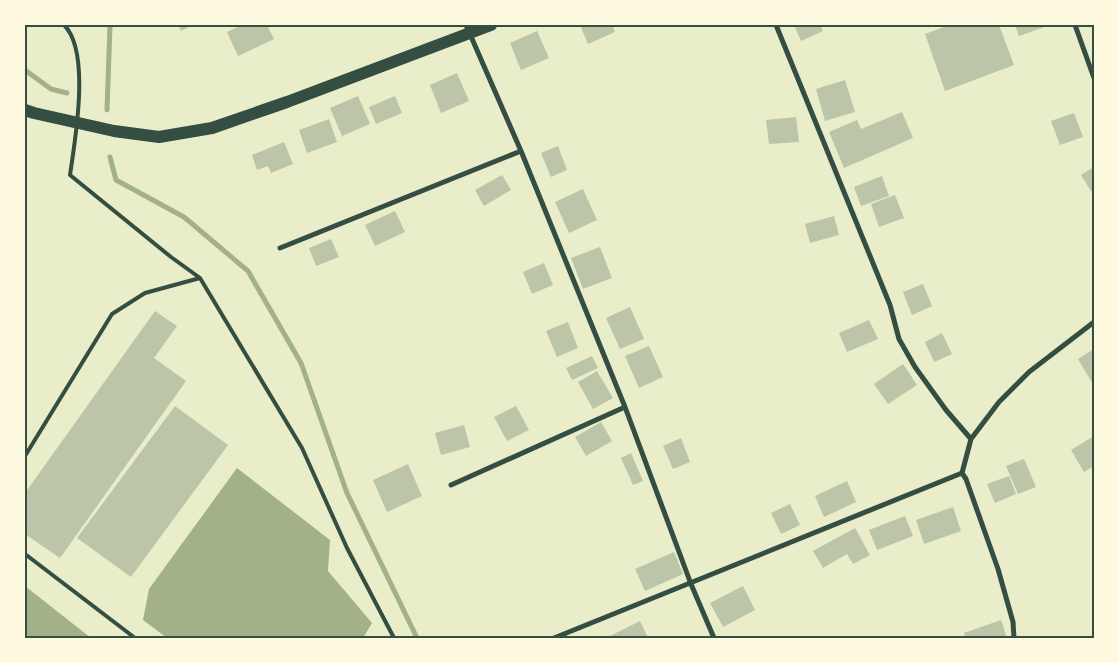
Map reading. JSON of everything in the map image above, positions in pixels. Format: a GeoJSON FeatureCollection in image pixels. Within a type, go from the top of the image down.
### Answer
{"type":"FeatureCollection","features":[{"type":"Feature","properties":{"kind":"main road"},"geometry":{"type":"LineString","coordinates":[[25,110],[114,131],[159,137],[212,128],[468,29],[491,25]]}},
{"type":"Feature","properties":{"kind":"street"},"geometry":{"type":"LineString","coordinates":[[776,25],[890,306],[899,339],[930,389],[971,439]]}},
{"type":"Feature","properties":{"kind":"street"},"geometry":{"type":"LineString","coordinates":[[1075,25],[1094,78]]}},
{"type":"Feature","properties":{"kind":"street"},"geometry":{"type":"LineString","coordinates":[[468,29],[521,150],[625,407],[691,584],[714,638]]}},
{"type":"Feature","properties":{"kind":"street"},"geometry":{"type":"LineString","coordinates":[[280,248],[521,150]]}},
{"type":"Feature","properties":{"kind":"street"},"geometry":{"type":"LineString","coordinates":[[1014,638],[1014,622],[998,570],[966,479],[962,473],[971,439],[999,402],[1029,372],[1093,325]]}},
{"type":"Feature","properties":{"kind":"street"},"geometry":{"type":"LineString","coordinates":[[451,485],[625,407]]}},
{"type":"Feature","properties":{"kind":"street"},"geometry":{"type":"LineString","coordinates":[[554,638],[962,473]]}},
{"type":"Feature","properties":{"kind":"lane"},"geometry":{"type":"LineString","coordinates":[[64,25],[70,31],[76,45],[79,72],[77,123],[70,175],[171,257],[200,278],[302,448],[347,548],[394,638]]}},
{"type":"Feature","properties":{"kind":"lane"},"geometry":{"type":"LineString","coordinates":[[25,456],[112,314],[145,293],[200,278]]}},
{"type":"Feature","properties":{"kind":"lane"},"geometry":{"type":"LineString","coordinates":[[25,554],[135,638]]}},
{"type":"Feature","properties":{"kind":"shaded area"},"geometry":{"type":"Polygon","coordinates":[[[237,468],[330,540],[328,571],[372,623],[363,638],[167,638],[143,620],[149,589],[237,468]]]}},
{"type":"Feature","properties":{"kind":"shaded area"},"geometry":{"type":"Polygon","coordinates":[[[25,586],[91,638],[25,638],[25,586]]]}},
{"type":"Feature","properties":{"kind":"building"},"geometry":{"type":"Polygon","coordinates":[[[178,25],[193,25],[181,31],[178,25]]]}},
{"type":"Feature","properties":{"kind":"building"},"geometry":{"type":"Polygon","coordinates":[[[242,25],[267,25],[274,39],[238,56],[227,32],[242,25]]]}},
{"type":"Feature","properties":{"kind":"building"},"geometry":{"type":"Polygon","coordinates":[[[580,25],[612,25],[615,32],[588,44],[580,25]]]}},
{"type":"Feature","properties":{"kind":"building"},"geometry":{"type":"Polygon","coordinates":[[[794,25],[820,25],[823,31],[801,41],[794,25]]]}},
{"type":"Feature","properties":{"kind":"building"},"geometry":{"type":"Polygon","coordinates":[[[950,25],[999,25],[1014,65],[945,91],[925,34],[950,25]]]}},
{"type":"Feature","properties":{"kind":"building"},"geometry":{"type":"Polygon","coordinates":[[[1015,25],[1050,25],[1019,36],[1015,25]]]}},
{"type":"Feature","properties":{"kind":"building"},"geometry":{"type":"Polygon","coordinates":[[[537,31],[549,58],[521,70],[510,43],[537,31]]]}},
{"type":"Feature","properties":{"kind":"building"},"geometry":{"type":"Polygon","coordinates":[[[457,73],[469,101],[441,113],[430,85],[457,73]]]}},
{"type":"Feature","properties":{"kind":"building"},"geometry":{"type":"Polygon","coordinates":[[[845,80],[855,112],[825,121],[816,89],[845,80]]]}},
{"type":"Feature","properties":{"kind":"building"},"geometry":{"type":"Polygon","coordinates":[[[358,96],[370,124],[342,136],[330,108],[358,96]]]}},
{"type":"Feature","properties":{"kind":"building"},"geometry":{"type":"Polygon","coordinates":[[[395,96],[402,113],[376,124],[369,107],[395,96]]]}},
{"type":"Feature","properties":{"kind":"building"},"geometry":{"type":"Polygon","coordinates":[[[902,112],[913,138],[844,168],[829,132],[857,120],[861,129],[902,112]]]}},
{"type":"Feature","properties":{"kind":"building"},"geometry":{"type":"Polygon","coordinates":[[[1074,113],[1083,137],[1060,145],[1051,121],[1074,113]]]}},
{"type":"Feature","properties":{"kind":"building"},"geometry":{"type":"Polygon","coordinates":[[[796,117],[799,142],[769,144],[766,120],[796,117]]]}},
{"type":"Feature","properties":{"kind":"building"},"geometry":{"type":"Polygon","coordinates":[[[329,119],[337,142],[307,153],[299,130],[329,119]]]}},
{"type":"Feature","properties":{"kind":"building"},"geometry":{"type":"Polygon","coordinates":[[[284,142],[293,164],[271,173],[268,166],[257,170],[252,155],[284,142]]]}},
{"type":"Feature","properties":{"kind":"building"},"geometry":{"type":"Polygon","coordinates":[[[558,146],[567,170],[551,177],[541,153],[558,146]]]}},
{"type":"Feature","properties":{"kind":"building"},"geometry":{"type":"Polygon","coordinates":[[[1094,167],[1094,189],[1091,191],[1081,175],[1094,167]]]}},
{"type":"Feature","properties":{"kind":"building"},"geometry":{"type":"Polygon","coordinates":[[[502,175],[511,190],[484,206],[475,190],[502,175]]]}},
{"type":"Feature","properties":{"kind":"building"},"geometry":{"type":"Polygon","coordinates":[[[882,176],[889,196],[861,206],[854,187],[882,176]]]}},
{"type":"Feature","properties":{"kind":"building"},"geometry":{"type":"Polygon","coordinates":[[[583,189],[597,220],[569,233],[555,202],[583,189]]]}},
{"type":"Feature","properties":{"kind":"building"},"geometry":{"type":"Polygon","coordinates":[[[895,195],[904,218],[879,227],[871,204],[895,195]]]}},
{"type":"Feature","properties":{"kind":"building"},"geometry":{"type":"Polygon","coordinates":[[[395,211],[405,232],[375,246],[365,225],[395,211]]]}},
{"type":"Feature","properties":{"kind":"building"},"geometry":{"type":"Polygon","coordinates":[[[834,216],[839,235],[810,243],[805,224],[834,216]]]}},
{"type":"Feature","properties":{"kind":"building"},"geometry":{"type":"Polygon","coordinates":[[[331,239],[339,257],[316,266],[309,248],[331,239]]]}},
{"type":"Feature","properties":{"kind":"building"},"geometry":{"type":"Polygon","coordinates":[[[600,247],[612,278],[583,289],[571,258],[600,247]]]}},
{"type":"Feature","properties":{"kind":"building"},"geometry":{"type":"Polygon","coordinates":[[[544,263],[553,285],[532,294],[523,272],[544,263]]]}},
{"type":"Feature","properties":{"kind":"building"},"geometry":{"type":"Polygon","coordinates":[[[923,284],[932,306],[912,315],[903,292],[923,284]]]}},
{"type":"Feature","properties":{"kind":"building"},"geometry":{"type":"Polygon","coordinates":[[[630,307],[644,339],[620,349],[606,318],[630,307]]]}},
{"type":"Feature","properties":{"kind":"building"},"geometry":{"type":"Polygon","coordinates":[[[155,311],[177,326],[154,358],[186,381],[60,558],[25,534],[25,493],[155,311]]]}},
{"type":"Feature","properties":{"kind":"building"},"geometry":{"type":"Polygon","coordinates":[[[869,320],[878,339],[847,352],[839,333],[869,320]]]}},
{"type":"Feature","properties":{"kind":"building"},"geometry":{"type":"Polygon","coordinates":[[[568,322],[578,348],[557,357],[546,331],[568,322]]]}},
{"type":"Feature","properties":{"kind":"building"},"geometry":{"type":"Polygon","coordinates":[[[942,333],[952,354],[934,362],[925,342],[942,333]]]}},
{"type":"Feature","properties":{"kind":"building"},"geometry":{"type":"Polygon","coordinates":[[[649,346],[663,377],[639,388],[625,356],[649,346]]]}},
{"type":"Feature","properties":{"kind":"building"},"geometry":{"type":"Polygon","coordinates":[[[1094,349],[1094,386],[1078,359],[1094,349]]]}},
{"type":"Feature","properties":{"kind":"building"},"geometry":{"type":"Polygon","coordinates":[[[592,356],[598,368],[572,380],[566,368],[592,356]]]}},
{"type":"Feature","properties":{"kind":"building"},"geometry":{"type":"Polygon","coordinates":[[[903,364],[917,385],[888,404],[874,384],[903,364]]]}},
{"type":"Feature","properties":{"kind":"building"},"geometry":{"type":"Polygon","coordinates":[[[597,371],[613,398],[593,409],[578,382],[597,371]]]}},
{"type":"Feature","properties":{"kind":"building"},"geometry":{"type":"Polygon","coordinates":[[[175,406],[228,445],[131,577],[77,538],[175,406]]]}},
{"type":"Feature","properties":{"kind":"building"},"geometry":{"type":"Polygon","coordinates":[[[516,406],[529,430],[507,441],[494,417],[516,406]]]}},
{"type":"Feature","properties":{"kind":"building"},"geometry":{"type":"Polygon","coordinates":[[[601,422],[612,441],[586,456],[575,437],[601,422]]]}},
{"type":"Feature","properties":{"kind":"building"},"geometry":{"type":"Polygon","coordinates":[[[464,425],[470,447],[441,455],[435,433],[464,425]]]}},
{"type":"Feature","properties":{"kind":"building"},"geometry":{"type":"Polygon","coordinates":[[[1094,436],[1094,466],[1084,472],[1071,450],[1094,436]]]}},
{"type":"Feature","properties":{"kind":"building"},"geometry":{"type":"Polygon","coordinates":[[[681,438],[690,462],[673,469],[663,446],[681,438]]]}},
{"type":"Feature","properties":{"kind":"building"},"geometry":{"type":"Polygon","coordinates":[[[631,453],[643,481],[633,485],[621,458],[631,453]]]}},
{"type":"Feature","properties":{"kind":"building"},"geometry":{"type":"Polygon","coordinates":[[[1024,459],[1036,487],[1018,494],[1006,466],[1024,459]]]}},
{"type":"Feature","properties":{"kind":"building"},"geometry":{"type":"Polygon","coordinates":[[[408,464],[422,496],[387,512],[373,480],[408,464]]]}},
{"type":"Feature","properties":{"kind":"building"},"geometry":{"type":"Polygon","coordinates":[[[1009,476],[1016,494],[995,503],[987,484],[1009,476]]]}},
{"type":"Feature","properties":{"kind":"building"},"geometry":{"type":"Polygon","coordinates":[[[847,481],[856,502],[824,517],[815,496],[847,481]]]}},
{"type":"Feature","properties":{"kind":"building"},"geometry":{"type":"Polygon","coordinates":[[[790,504],[800,525],[781,534],[771,513],[790,504]]]}},
{"type":"Feature","properties":{"kind":"building"},"geometry":{"type":"Polygon","coordinates":[[[953,507],[961,531],[924,544],[916,520],[953,507]]]}},
{"type":"Feature","properties":{"kind":"building"},"geometry":{"type":"Polygon","coordinates":[[[905,516],[913,536],[877,550],[869,530],[905,516]]]}},
{"type":"Feature","properties":{"kind":"building"},"geometry":{"type":"Polygon","coordinates":[[[855,528],[870,555],[853,564],[847,554],[823,568],[813,551],[855,528]]]}},
{"type":"Feature","properties":{"kind":"building"},"geometry":{"type":"Polygon","coordinates":[[[674,552],[683,574],[645,591],[635,569],[674,552]]]}},
{"type":"Feature","properties":{"kind":"building"},"geometry":{"type":"Polygon","coordinates":[[[743,586],[755,610],[723,627],[710,603],[743,586]]]}},
{"type":"Feature","properties":{"kind":"building"},"geometry":{"type":"Polygon","coordinates":[[[1001,620],[1007,638],[965,638],[964,633],[1001,620]]]}},
{"type":"Feature","properties":{"kind":"building"},"geometry":{"type":"Polygon","coordinates":[[[640,621],[648,638],[606,638],[640,621]]]}},
{"type":"Feature","properties":{"kind":"waterway"},"geometry":{"type":"LineString","coordinates":[[107,110],[110,25]]}},
{"type":"Feature","properties":{"kind":"waterway"},"geometry":{"type":"LineString","coordinates":[[25,70],[51,89],[67,93]]}},
{"type":"Feature","properties":{"kind":"waterway"},"geometry":{"type":"LineString","coordinates":[[110,157],[116,180],[184,217],[248,271],[301,363],[347,493],[417,638]]}}]}
